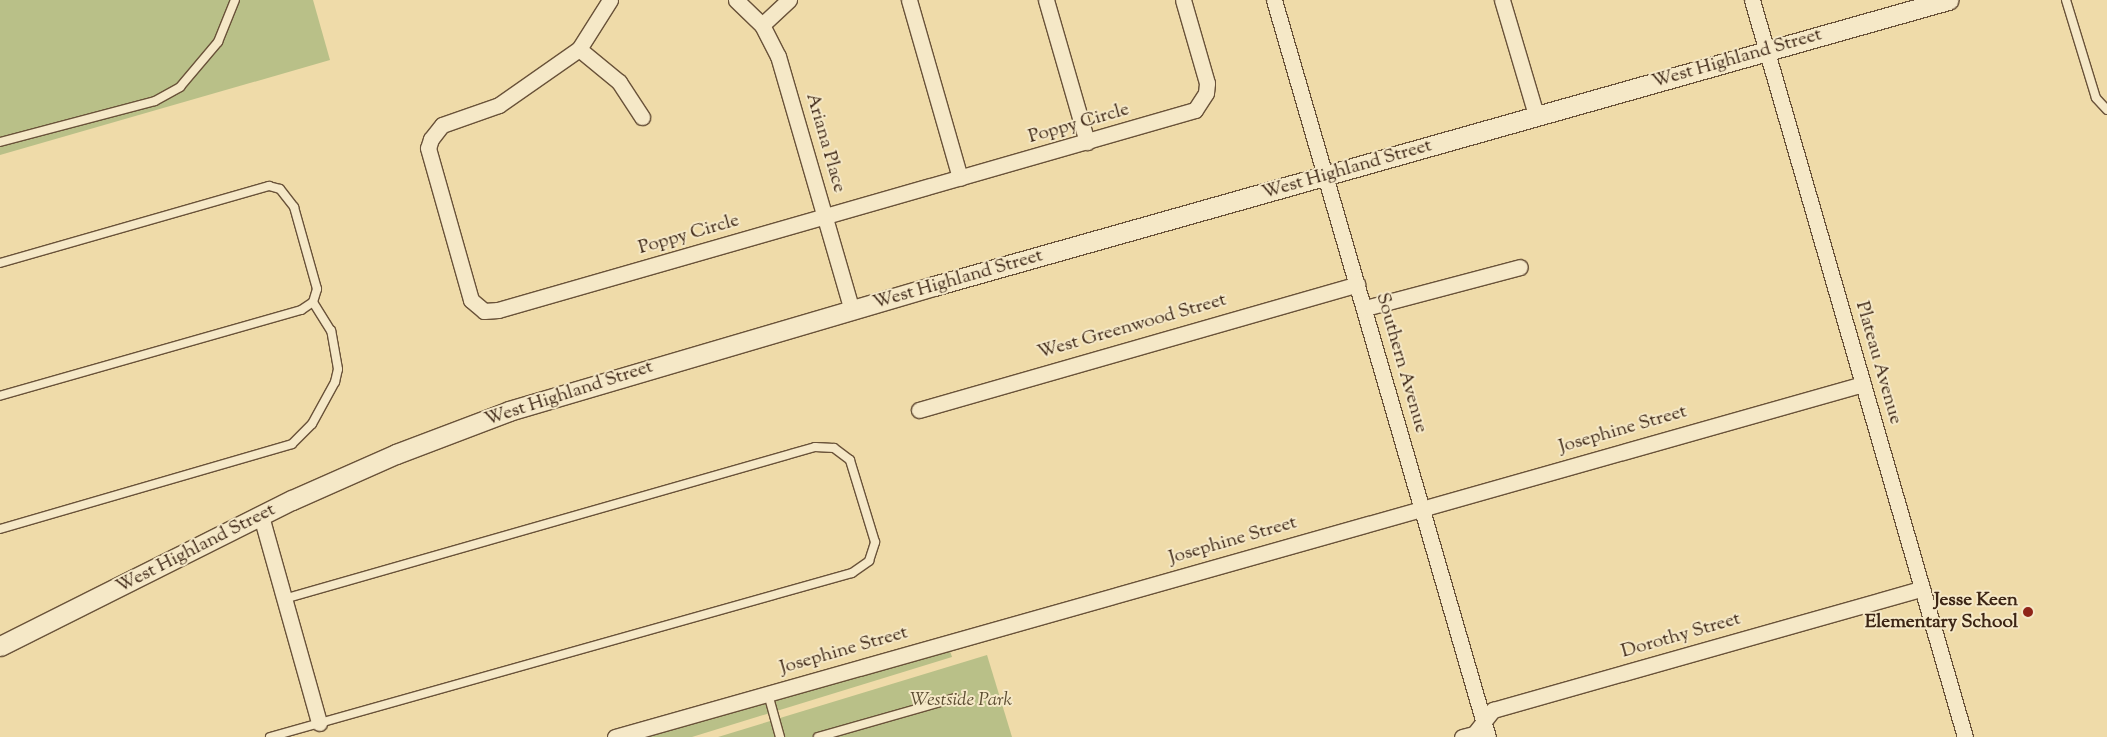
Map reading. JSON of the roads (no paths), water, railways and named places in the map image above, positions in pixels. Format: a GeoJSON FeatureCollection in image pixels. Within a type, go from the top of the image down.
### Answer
{"type":"FeatureCollection","features":[{"type":"Feature","properties":{"kind":"street","name":"Poppy Circle"},"geometry":{"type":"LineString","coordinates":[[610,0],[579,49],[500,104],[442,125],[431,140],[428,148],[470,300],[484,311],[498,310],[1195,110],[1202,102],[1207,83],[1183,0]]}},
{"type":"Feature","properties":{"kind":"street","name":"Ariana Place"},"geometry":{"type":"LineString","coordinates":[[736,0],[762,25],[778,56],[852,310]]}},
{"type":"Feature","properties":{"kind":"street"},"geometry":{"type":"LineString","coordinates":[[762,25],[789,0]]}},
{"type":"Feature","properties":{"kind":"street"},"geometry":{"type":"LineString","coordinates":[[908,0],[960,178]]}},
{"type":"Feature","properties":{"kind":"street"},"geometry":{"type":"LineString","coordinates":[[1046,0],[1087,142]]}},
{"type":"Feature","properties":{"kind":"street","name":"Southern Avenue"},"geometry":{"type":"LineString","coordinates":[[1274,0],[1365,308],[1488,737]]}},
{"type":"Feature","properties":{"kind":"street"},"geometry":{"type":"LineString","coordinates":[[1502,0],[1536,115]]}},
{"type":"Feature","properties":{"kind":"street","name":"Plateau Avenue"},"geometry":{"type":"LineString","coordinates":[[1752,0],[1965,737]]}},
{"type":"Feature","properties":{"kind":"street","name":"West Highland Street"},"geometry":{"type":"LineString","coordinates":[[0,646],[261,516],[396,454],[509,411],[852,310],[1948,0]]}},
{"type":"Feature","properties":{"kind":"street"},"geometry":{"type":"LineString","coordinates":[[579,49],[619,82],[642,117]]}},
{"type":"Feature","properties":{"kind":"street"},"geometry":{"type":"LineString","coordinates":[[1365,308],[1520,267]]}},
{"type":"Feature","properties":{"kind":"street","name":"West Greenwood Street"},"geometry":{"type":"LineString","coordinates":[[918,410],[1358,284]]}},
{"type":"Feature","properties":{"kind":"street","name":"Josephine Street"},"geometry":{"type":"LineString","coordinates":[[614,737],[1863,384]]}},
{"type":"Feature","properties":{"kind":"street"},"geometry":{"type":"LineString","coordinates":[[261,516],[319,723]]}},
{"type":"Feature","properties":{"kind":"street","name":"Dorothy Street"},"geometry":{"type":"LineString","coordinates":[[1462,737],[1474,734],[1493,710],[1922,589]]}},
{"type":"Feature","properties":{"kind":"lane"},"geometry":{"type":"LineString","coordinates":[[0,142],[154,101],[180,88],[218,42],[236,0]]}},
{"type":"Feature","properties":{"kind":"lane"},"geometry":{"type":"LineString","coordinates":[[2066,0],[2096,98],[2104,102],[2107,110]]}},
{"type":"Feature","properties":{"kind":"lane"},"geometry":{"type":"LineString","coordinates":[[0,263],[269,186],[280,189],[294,207],[317,289],[313,302],[301,310],[0,396]]}},
{"type":"Feature","properties":{"kind":"lane"},"geometry":{"type":"LineString","coordinates":[[0,529],[292,444],[312,424],[335,382],[338,369],[331,332],[313,302]]}},
{"type":"Feature","properties":{"kind":"lane"},"geometry":{"type":"LineString","coordinates":[[270,737],[602,641],[852,573],[869,561],[875,542],[850,460],[834,448],[816,447],[284,599]]}},
{"type":"Feature","properties":{"kind":"lane"},"geometry":{"type":"LineString","coordinates":[[768,694],[780,737]]}},
{"type":"Feature","properties":{"kind":"lane"},"geometry":{"type":"LineString","coordinates":[[818,737],[955,698]]}},
{"type":"Feature","properties":{"kind":"place","name":"Jesse Keen Elementary School"},"geometry":{"type":"Point","coordinates":[2028,612]}},
{"type":"Feature","properties":{"kind":"park label","name":"Westside Park"},"geometry":{"type":"Point","coordinates":[961,701]}}]}
